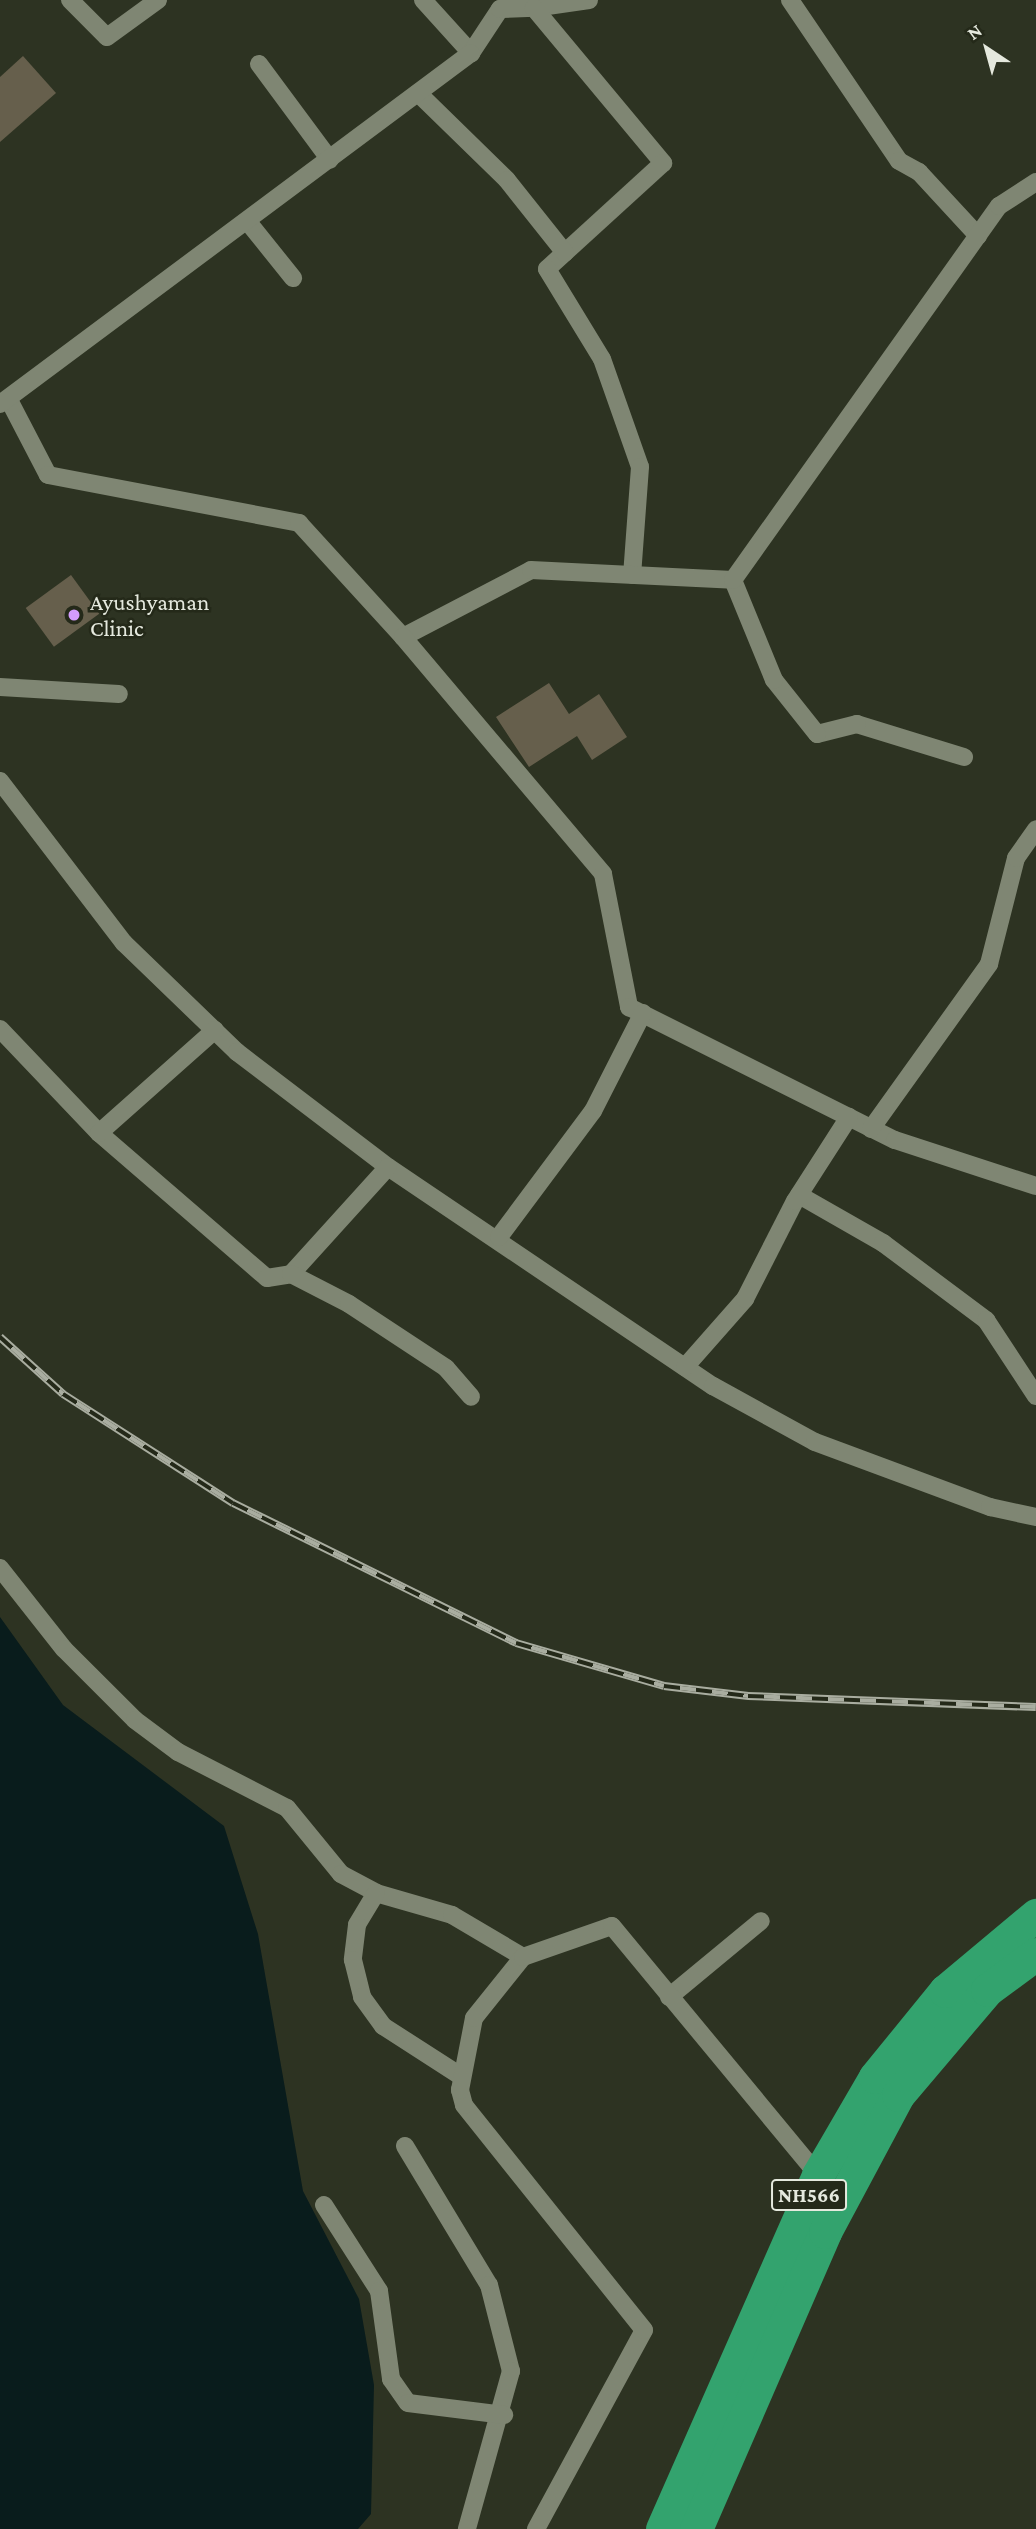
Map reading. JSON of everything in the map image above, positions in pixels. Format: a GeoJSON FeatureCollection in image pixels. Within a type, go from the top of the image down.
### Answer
{"type":"FeatureCollection","features":[{"type":"Feature","properties":{"kind":"highway","name":"NH566"},"geometry":{"type":"LineString","coordinates":[[662,2529],[818,2175],[910,2030],[979,1957],[1036,1915]]}},
{"type":"Feature","properties":{"kind":"highway","name":"NH566"},"geometry":{"type":"LineString","coordinates":[[696,2529],[825,2232],[898,2095],[987,1990],[1036,1954]]}},
{"type":"Feature","properties":{"kind":"street"},"geometry":{"type":"LineString","coordinates":[[70,0],[107,37],[158,0]]}},
{"type":"Feature","properties":{"kind":"street"},"geometry":{"type":"LineString","coordinates":[[423,0],[471,53]]}},
{"type":"Feature","properties":{"kind":"street"},"geometry":{"type":"LineString","coordinates":[[589,0],[534,8],[503,4],[471,53],[5,403],[48,475],[299,523],[403,637],[603,874],[629,1007],[871,1129],[1036,1186]]}},
{"type":"Feature","properties":{"kind":"street"},"geometry":{"type":"LineString","coordinates":[[790,0],[898,161],[919,172],[978,236]]}},
{"type":"Feature","properties":{"kind":"street"},"geometry":{"type":"LineString","coordinates":[[534,8],[663,163],[547,269],[602,359],[640,467],[632,575]]}},
{"type":"Feature","properties":{"kind":"street"},"geometry":{"type":"LineString","coordinates":[[259,64],[330,160]]}},
{"type":"Feature","properties":{"kind":"street"},"geometry":{"type":"LineString","coordinates":[[418,93],[507,180],[565,253]]}},
{"type":"Feature","properties":{"kind":"street"},"geometry":{"type":"LineString","coordinates":[[733,580],[999,206],[1036,181]]}},
{"type":"Feature","properties":{"kind":"street"},"geometry":{"type":"LineString","coordinates":[[248,222],[293,278]]}},
{"type":"Feature","properties":{"kind":"street"},"geometry":{"type":"LineString","coordinates":[[403,637],[531,570],[733,580]]}},
{"type":"Feature","properties":{"kind":"street"},"geometry":{"type":"LineString","coordinates":[[733,580],[774,680],[817,734],[857,724],[964,757]]}},
{"type":"Feature","properties":{"kind":"street"},"geometry":{"type":"LineString","coordinates":[[0,687],[119,694]]}},
{"type":"Feature","properties":{"kind":"street"},"geometry":{"type":"LineString","coordinates":[[0,781],[124,943],[215,1030],[388,1167],[499,1237],[685,1367],[815,1442],[990,1507],[1036,1517]]}},
{"type":"Feature","properties":{"kind":"street"},"geometry":{"type":"LineString","coordinates":[[871,1129],[989,964],[1016,858],[1036,829]]}},
{"type":"Feature","properties":{"kind":"street"},"geometry":{"type":"LineString","coordinates":[[499,1237],[593,1111],[643,1013]]}},
{"type":"Feature","properties":{"kind":"street"},"geometry":{"type":"LineString","coordinates":[[0,1029],[99,1133],[267,1278],[291,1274],[349,1304],[446,1368],[471,1397]]}},
{"type":"Feature","properties":{"kind":"street"},"geometry":{"type":"LineString","coordinates":[[99,1133],[215,1030]]}},
{"type":"Feature","properties":{"kind":"street"},"geometry":{"type":"LineString","coordinates":[[685,1367],[746,1300],[799,1195],[849,1117]]}},
{"type":"Feature","properties":{"kind":"street"},"geometry":{"type":"LineString","coordinates":[[291,1274],[388,1167]]}},
{"type":"Feature","properties":{"kind":"street"},"geometry":{"type":"LineString","coordinates":[[799,1195],[883,1243],[986,1320],[1036,1396]]}},
{"type":"Feature","properties":{"kind":"street"},"geometry":{"type":"LineString","coordinates":[[0,1568],[64,1649],[135,1720],[178,1752],[287,1808],[341,1874],[376,1893],[452,1915],[523,1957]]}},
{"type":"Feature","properties":{"kind":"street"},"geometry":{"type":"LineString","coordinates":[[376,1893],[357,1925],[353,1960],[362,1997],[383,2026],[462,2077]]}},
{"type":"Feature","properties":{"kind":"street"},"geometry":{"type":"LineString","coordinates":[[669,1997],[761,1921]]}},
{"type":"Feature","properties":{"kind":"street"},"geometry":{"type":"LineString","coordinates":[[536,2529],[644,2330],[464,2105],[462,2077],[474,2018],[523,1957],[612,1926],[818,2175]]}},
{"type":"Feature","properties":{"kind":"street"},"geometry":{"type":"LineString","coordinates":[[405,2146],[489,2285],[511,2371],[504,2415],[467,2529]]}},
{"type":"Feature","properties":{"kind":"street"},"geometry":{"type":"LineString","coordinates":[[324,2205],[379,2291],[391,2379],[408,2403],[504,2415]]}},
{"type":"Feature","properties":{"kind":"shaded area"},"geometry":{"type":"Polygon","coordinates":[[[0,1617],[63,1705],[224,1826],[258,1934],[303,2191],[359,2299],[374,2385],[371,2514],[358,2529],[0,2529],[0,1617]]]}},
{"type":"Feature","properties":{"kind":"building"},"geometry":{"type":"Polygon","coordinates":[[[23,56],[56,93],[0,142],[0,77],[23,56]]]}},
{"type":"Feature","properties":{"kind":"building"},"geometry":{"type":"Polygon","coordinates":[[[71,575],[99,614],[54,647],[26,608],[71,575]]]}},
{"type":"Feature","properties":{"kind":"building"},"geometry":{"type":"Polygon","coordinates":[[[549,683],[569,714],[599,694],[627,737],[592,760],[577,736],[529,767],[496,717],[549,683]]]}},
{"type":"Feature","properties":{"kind":"railway"},"geometry":{"type":"LineString","coordinates":[[0,1337],[63,1394],[233,1503],[516,1643],[664,1686],[748,1696],[1036,1707]]}},
{"type":"Feature","properties":{"kind":"place","name":"Ayushyaman Clinic"},"geometry":{"type":"Point","coordinates":[74,615]}}]}
